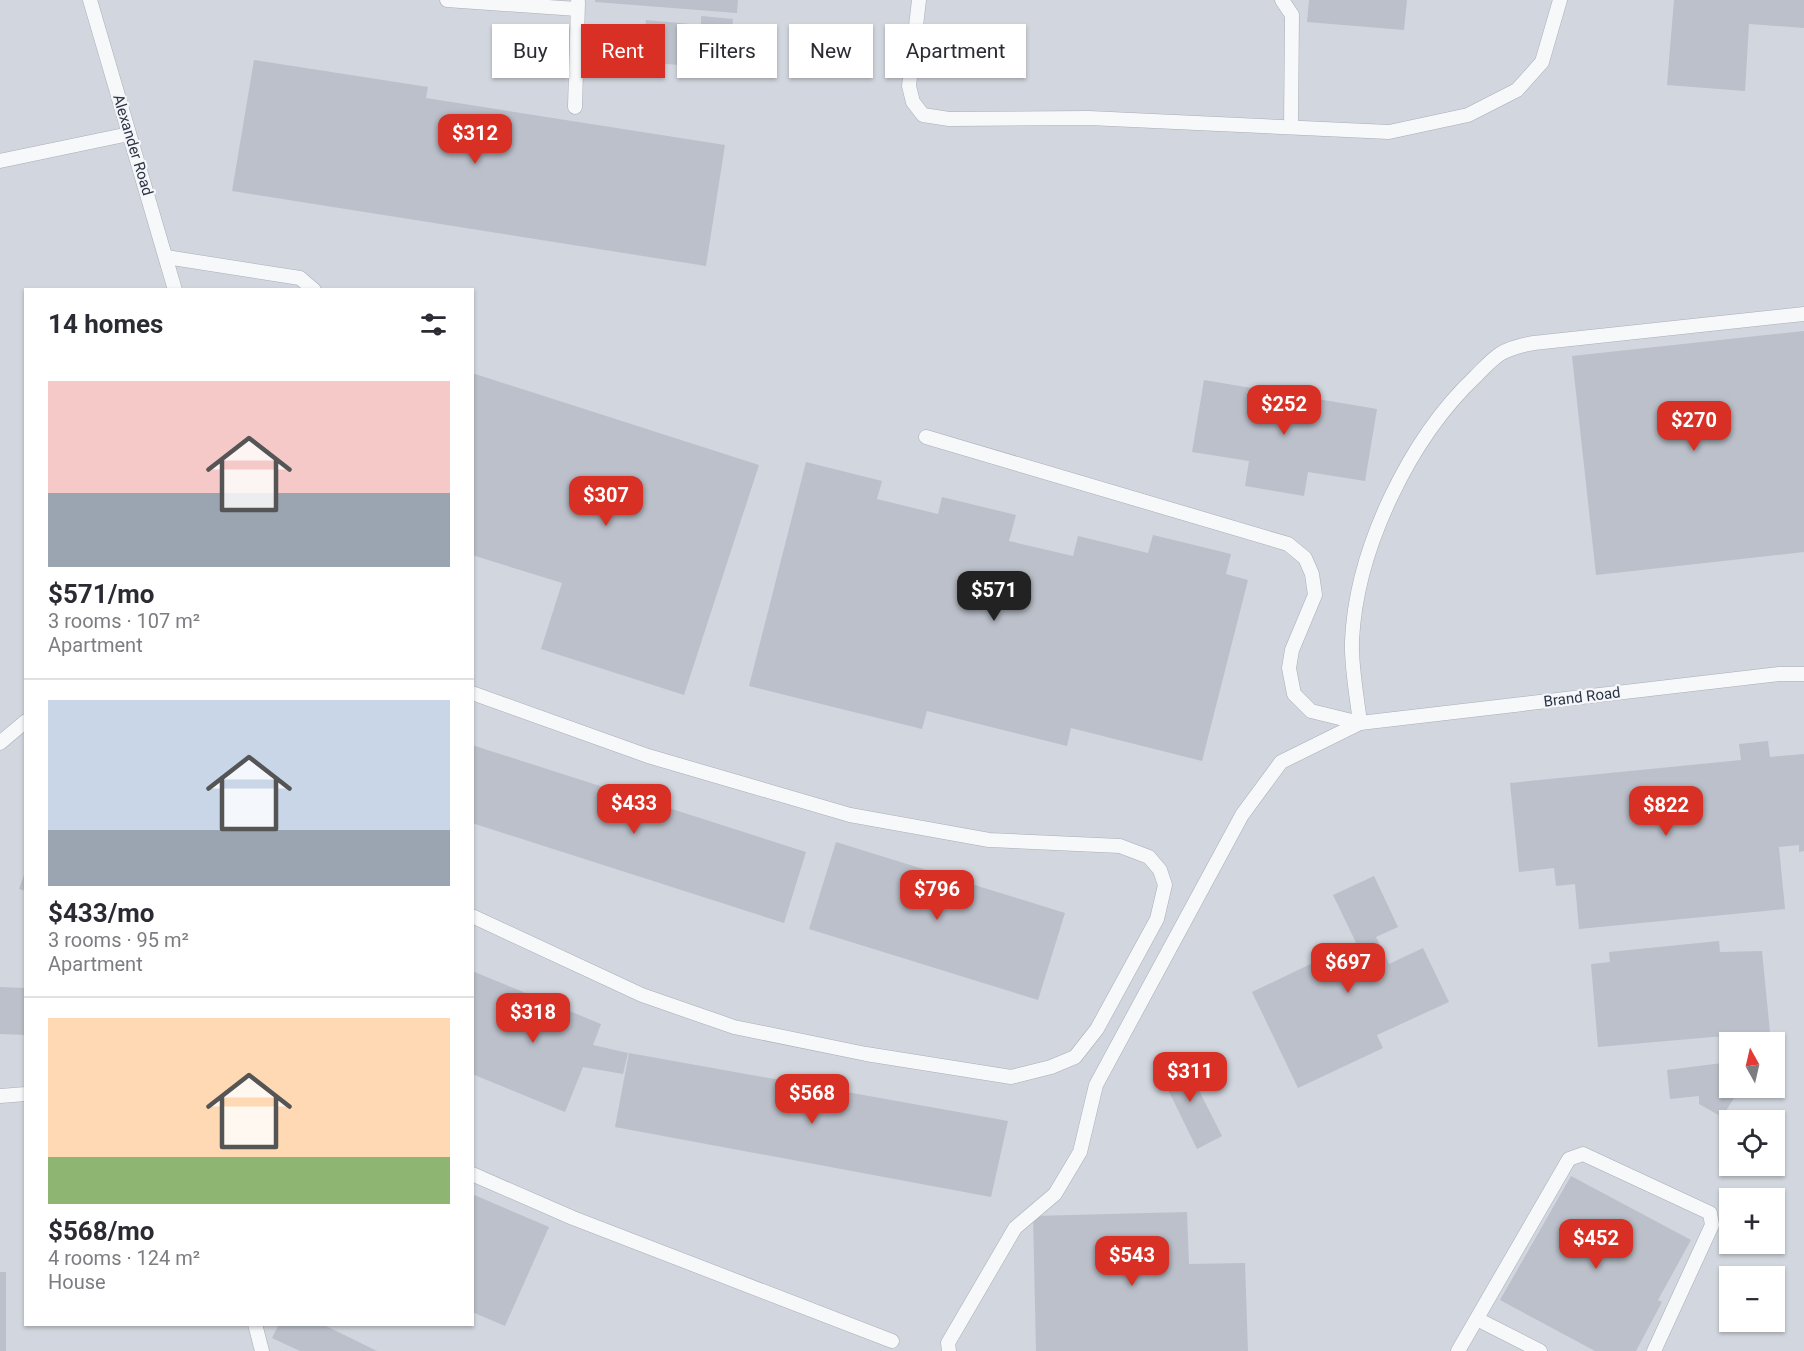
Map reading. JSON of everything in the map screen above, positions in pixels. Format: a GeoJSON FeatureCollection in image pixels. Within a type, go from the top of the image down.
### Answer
{"type":"FeatureCollection","features":[{"type":"Feature","properties":{"kind":"lane","name":"Alexander Road"},"geometry":{"type":"LineString","coordinates":[[90,0],[174,288]]}},
{"type":"Feature","properties":{"kind":"lane"},"geometry":{"type":"LineString","coordinates":[[447,0],[577,4],[575,107]]}},
{"type":"Feature","properties":{"kind":"lane"},"geometry":{"type":"LineString","coordinates":[[919,0],[909,86],[913,102],[924,115],[949,119],[1089,118],[1389,132],[1468,115],[1517,90],[1542,63],[1560,0]]}},
{"type":"Feature","properties":{"kind":"lane"},"geometry":{"type":"LineString","coordinates":[[1282,0],[1292,15],[1291,127]]}},
{"type":"Feature","properties":{"kind":"lane"},"geometry":{"type":"LineString","coordinates":[[0,161],[129,134]]}},
{"type":"Feature","properties":{"kind":"lane"},"geometry":{"type":"LineString","coordinates":[[166,257],[300,278],[312,288]]}},
{"type":"Feature","properties":{"kind":"lane"},"geometry":{"type":"LineString","coordinates":[[1360,723],[1352,641],[1367,559],[1386,510],[1427,434],[1461,390],[1492,361],[1516,347],[1534,343],[1804,314]]}},
{"type":"Feature","properties":{"kind":"lane"},"geometry":{"type":"LineString","coordinates":[[926,437],[1288,544],[1305,558],[1312,574],[1315,595],[1292,650],[1290,669],[1294,694],[1311,711],[1360,723]]}},
{"type":"Feature","properties":{"kind":"lane","name":"Brand Road"},"geometry":{"type":"LineString","coordinates":[[1360,723],[1767,676],[1804,674]]}},
{"type":"Feature","properties":{"kind":"lane"},"geometry":{"type":"LineString","coordinates":[[474,694],[648,756],[850,815],[989,840],[1120,846],[1149,857],[1160,870],[1165,885],[1157,919],[1097,1029],[1075,1057],[1051,1067],[1011,1077],[866,1054],[734,1027],[642,995],[474,917]]}},
{"type":"Feature","properties":{"kind":"lane"},"geometry":{"type":"LineString","coordinates":[[0,744],[24,723]]}},
{"type":"Feature","properties":{"kind":"lane"},"geometry":{"type":"LineString","coordinates":[[949,1351],[948,1343],[1015,1228],[1055,1194],[1080,1152],[1096,1085],[1242,815],[1281,762],[1360,723]]}},
{"type":"Feature","properties":{"kind":"lane"},"geometry":{"type":"LineString","coordinates":[[0,1096],[24,1094]]}},
{"type":"Feature","properties":{"kind":"lane"},"geometry":{"type":"LineString","coordinates":[[1458,1351],[1569,1159],[1584,1154],[1710,1213],[1713,1218],[1712,1225],[1654,1351]]}},
{"type":"Feature","properties":{"kind":"lane"},"geometry":{"type":"LineString","coordinates":[[474,1175],[584,1222],[892,1341]]}},
{"type":"Feature","properties":{"kind":"lane"},"geometry":{"type":"LineString","coordinates":[[1477,1318],[1540,1351]]}},
{"type":"Feature","properties":{"kind":"lane"},"geometry":{"type":"LineString","coordinates":[[256,1326],[262,1351]]}},
{"type":"Feature","properties":{"kind":"shaded area"},"geometry":{"type":"Polygon","coordinates":[[[0,0],[1804,0],[1804,1351],[0,1351],[0,0]]]}},
{"type":"Feature","properties":{"kind":"building"},"geometry":{"type":"Polygon","coordinates":[[[595,0],[738,0],[737,13],[595,2],[595,0]]]}},
{"type":"Feature","properties":{"kind":"building"},"geometry":{"type":"Polygon","coordinates":[[[1309,0],[1407,0],[1404,30],[1307,22],[1309,0]]]}},
{"type":"Feature","properties":{"kind":"building"},"geometry":{"type":"Polygon","coordinates":[[[1674,0],[1804,0],[1804,28],[1749,24],[1745,91],[1667,85],[1674,0]]]}},
{"type":"Feature","properties":{"kind":"building"},"geometry":{"type":"Polygon","coordinates":[[[701,16],[733,19],[733,24],[701,24],[701,16]]]}},
{"type":"Feature","properties":{"kind":"building"},"geometry":{"type":"Polygon","coordinates":[[[646,20],[690,24],[677,24],[677,65],[665,64],[665,24],[646,24],[646,20]]]}},
{"type":"Feature","properties":{"kind":"building"},"geometry":{"type":"Polygon","coordinates":[[[254,60],[428,87],[426,98],[725,145],[706,266],[232,191],[254,60]]]}},
{"type":"Feature","properties":{"kind":"building"},"geometry":{"type":"Polygon","coordinates":[[[1804,331],[1804,552],[1596,575],[1572,356],[1804,331]]]}},
{"type":"Feature","properties":{"kind":"building"},"geometry":{"type":"Polygon","coordinates":[[[474,374],[759,465],[684,695],[541,649],[562,583],[474,556],[474,374]]]}},
{"type":"Feature","properties":{"kind":"building"},"geometry":{"type":"Polygon","coordinates":[[[1204,380],[1377,409],[1365,481],[1308,472],[1304,496],[1245,486],[1249,461],[1192,452],[1204,380]]]}},
{"type":"Feature","properties":{"kind":"building"},"geometry":{"type":"Polygon","coordinates":[[[806,462],[882,481],[877,499],[938,514],[942,497],[1016,515],[1009,541],[1073,556],[1078,536],[1148,553],[1153,535],[1231,554],[1226,574],[1248,580],[1202,761],[1071,728],[1067,746],[927,711],[922,729],[749,686],[806,462]]]}},
{"type":"Feature","properties":{"kind":"building"},"geometry":{"type":"Polygon","coordinates":[[[1768,741],[1770,757],[1804,754],[1804,851],[1799,852],[1799,845],[1779,847],[1785,909],[1579,929],[1575,884],[1556,886],[1554,868],[1519,872],[1510,783],[1741,760],[1739,744],[1768,741]]]}},
{"type":"Feature","properties":{"kind":"building"},"geometry":{"type":"Polygon","coordinates":[[[474,746],[806,852],[784,923],[474,824],[474,746]]]}},
{"type":"Feature","properties":{"kind":"building"},"geometry":{"type":"Polygon","coordinates":[[[836,842],[1065,913],[1038,1000],[809,929],[836,842]]]}},
{"type":"Feature","properties":{"kind":"building"},"geometry":{"type":"Polygon","coordinates":[[[24,875],[24,890],[19,889],[24,875]]]}},
{"type":"Feature","properties":{"kind":"building"},"geometry":{"type":"Polygon","coordinates":[[[1374,876],[1398,927],[1376,937],[1389,964],[1423,948],[1449,1002],[1377,1035],[1383,1048],[1298,1088],[1252,992],[1323,958],[1327,966],[1360,951],[1333,895],[1374,876]]]}},
{"type":"Feature","properties":{"kind":"building"},"geometry":{"type":"Polygon","coordinates":[[[1719,941],[1720,952],[1762,951],[1770,1032],[1719,1032],[1719,1036],[1598,1047],[1591,964],[1610,962],[1609,952],[1719,941]]]}},
{"type":"Feature","properties":{"kind":"building"},"geometry":{"type":"Polygon","coordinates":[[[474,972],[601,1024],[593,1045],[628,1053],[623,1074],[583,1067],[565,1112],[474,1075],[474,972]]]}},
{"type":"Feature","properties":{"kind":"building"},"geometry":{"type":"Polygon","coordinates":[[[0,987],[24,988],[24,1035],[0,1034],[0,987]]]}},
{"type":"Feature","properties":{"kind":"building"},"geometry":{"type":"Polygon","coordinates":[[[629,1053],[1008,1121],[991,1197],[615,1127],[629,1053]]]}},
{"type":"Feature","properties":{"kind":"building"},"geometry":{"type":"Polygon","coordinates":[[[1182,1057],[1222,1136],[1197,1149],[1158,1069],[1182,1057]]]}},
{"type":"Feature","properties":{"kind":"building"},"geometry":{"type":"Polygon","coordinates":[[[1719,1063],[1719,1098],[1734,1098],[1726,1110],[1719,1110],[1719,1115],[1699,1104],[1699,1096],[1670,1099],[1667,1070],[1719,1063]]]}},
{"type":"Feature","properties":{"kind":"building"},"geometry":{"type":"Polygon","coordinates":[[[1571,1176],[1691,1240],[1658,1300],[1662,1302],[1636,1351],[1595,1351],[1500,1300],[1571,1176]]]}},
{"type":"Feature","properties":{"kind":"building"},"geometry":{"type":"Polygon","coordinates":[[[474,1195],[549,1227],[505,1326],[474,1313],[474,1195]]]}},
{"type":"Feature","properties":{"kind":"building"},"geometry":{"type":"Polygon","coordinates":[[[1187,1212],[1189,1264],[1245,1263],[1248,1351],[1036,1351],[1033,1216],[1187,1212]]]}},
{"type":"Feature","properties":{"kind":"building"},"geometry":{"type":"Polygon","coordinates":[[[0,1272],[6,1272],[6,1351],[0,1351],[0,1272]]]}},
{"type":"Feature","properties":{"kind":"building"},"geometry":{"type":"Polygon","coordinates":[[[278,1326],[326,1326],[377,1351],[300,1351],[272,1338],[278,1326]]]}}]}
